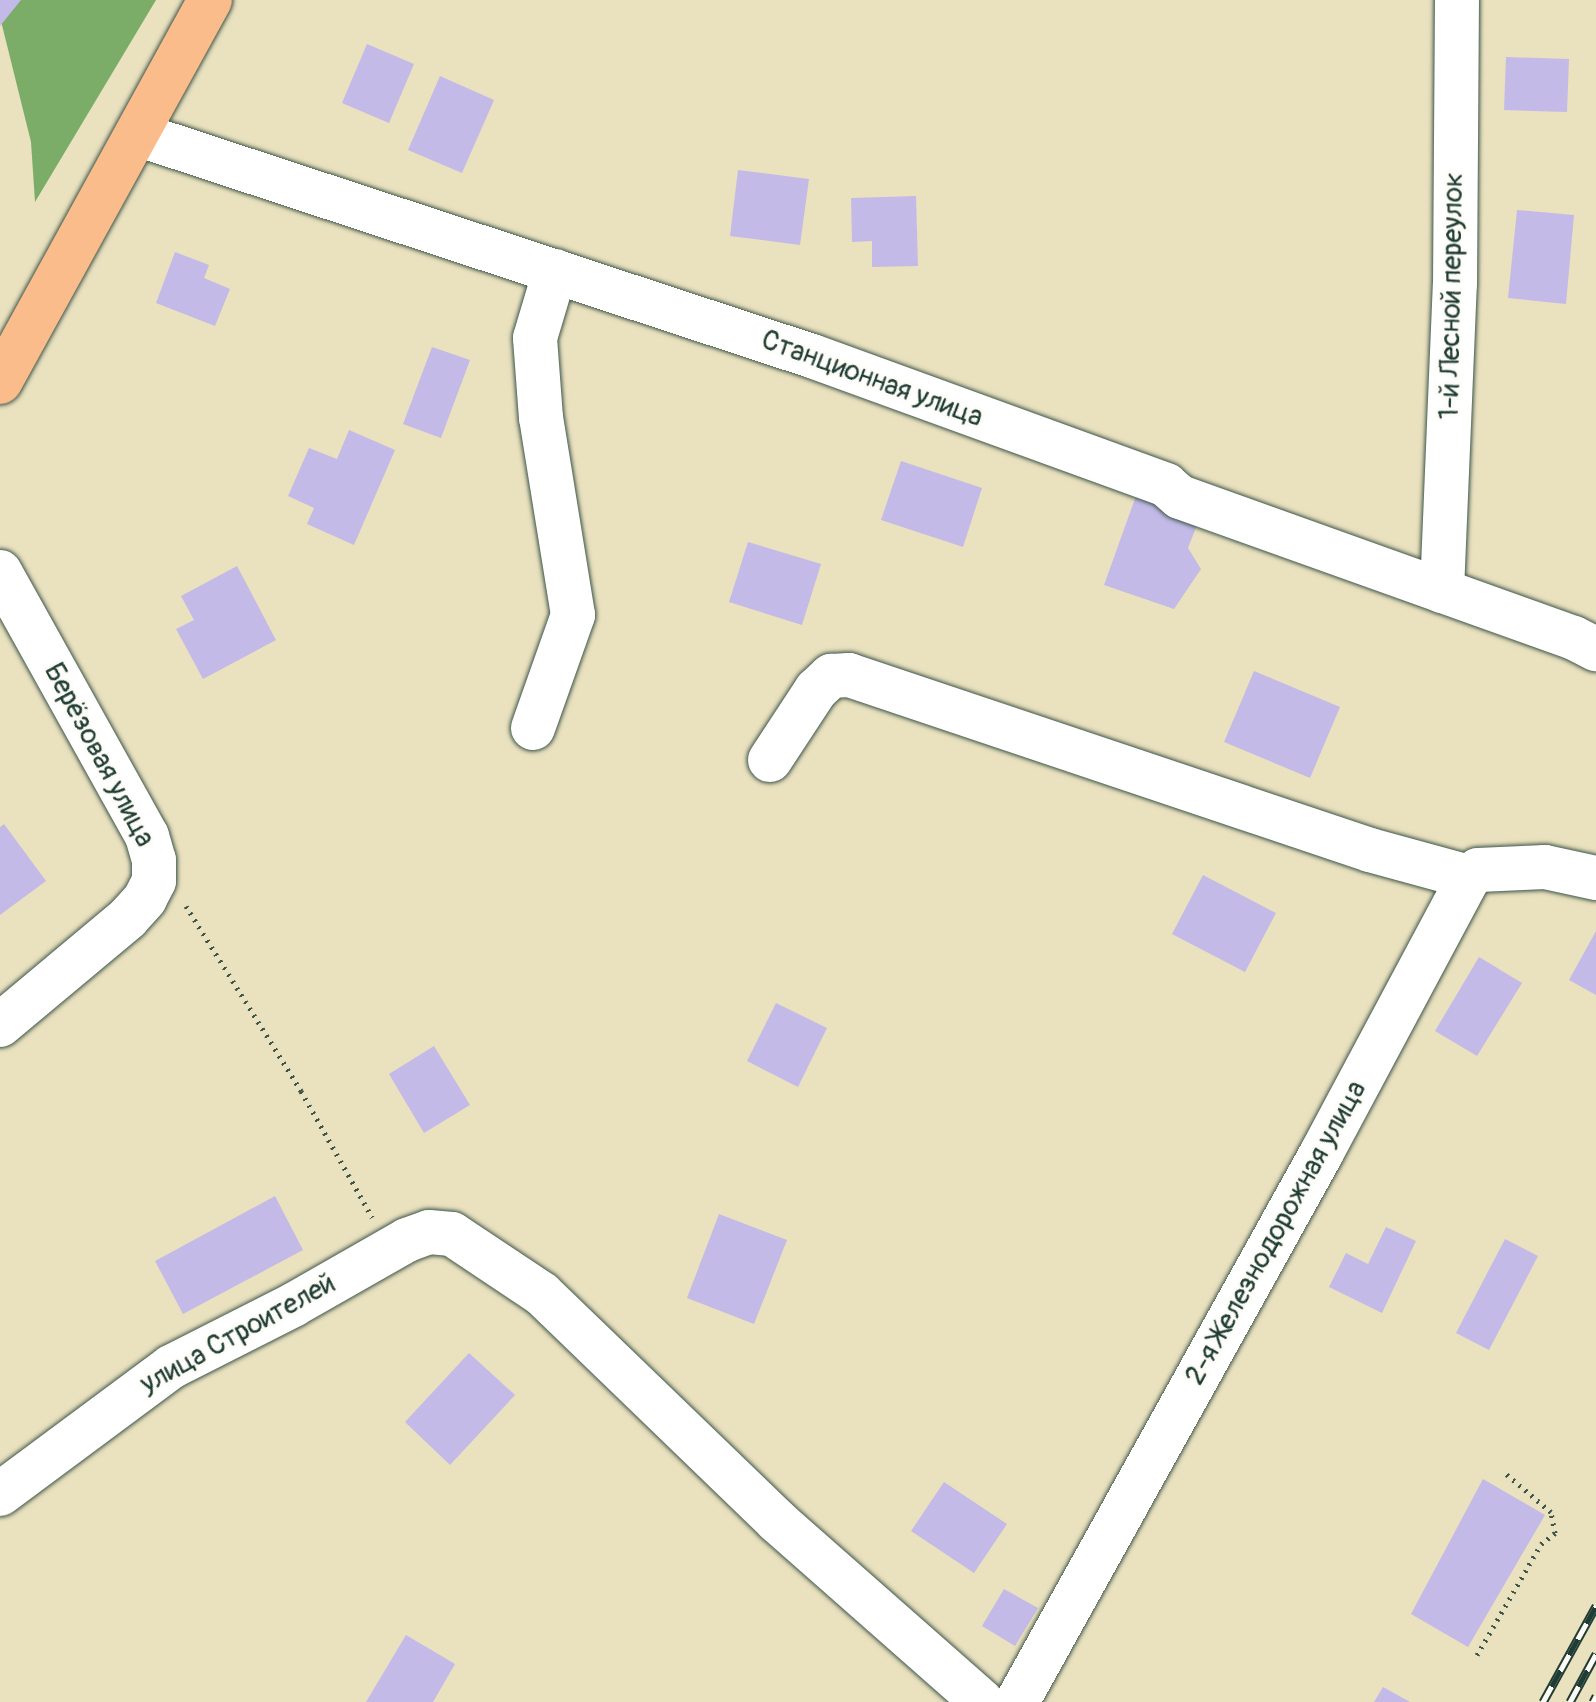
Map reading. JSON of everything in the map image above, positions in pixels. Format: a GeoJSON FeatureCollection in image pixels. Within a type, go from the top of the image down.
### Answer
{"type":"FeatureCollection","features":[{"type":"Feature","properties":{"kind":"main road"},"geometry":{"type":"LineString","coordinates":[[0,382],[210,0]]}},
{"type":"Feature","properties":{"kind":"street","name":"1-й Лесной переулок"},"geometry":{"type":"LineString","coordinates":[[1442,591],[1455,284],[1457,0]]}},
{"type":"Feature","properties":{"kind":"street","name":"Станционная улица"},"geometry":{"type":"LineString","coordinates":[[137,134],[812,356],[1166,485],[1180,497],[1596,649]]}},
{"type":"Feature","properties":{"kind":"street"},"geometry":{"type":"LineString","coordinates":[[533,728],[573,615],[541,418],[535,338],[555,271]]}},
{"type":"Feature","properties":{"kind":"street","name":"Берёзовая улица"},"geometry":{"type":"LineString","coordinates":[[0,572],[147,836],[154,860],[154,881],[145,899],[128,918],[0,1025]]}},
{"type":"Feature","properties":{"kind":"street"},"geometry":{"type":"LineString","coordinates":[[770,760],[816,690],[831,676],[849,675],[1370,850],[1469,877],[1478,870],[1545,867],[1596,878]]}},
{"type":"Feature","properties":{"kind":"street","name":"2-я Железнодорожная улица"},"geometry":{"type":"LineString","coordinates":[[1017,1702],[1321,1154],[1469,877]]}},
{"type":"Feature","properties":{"kind":"street","name":"улица Строителей"},"geometry":{"type":"LineString","coordinates":[[0,1494],[171,1367],[293,1305],[390,1249],[429,1232],[452,1234],[542,1294],[777,1521],[982,1702]]}},
{"type":"Feature","properties":{"kind":"path"},"geometry":{"type":"LineString","coordinates":[[154,881],[176,895],[192,912],[301,1091],[390,1249]]}},
{"type":"Feature","properties":{"kind":"path"},"geometry":{"type":"LineString","coordinates":[[1477,1655],[1541,1544],[1555,1533],[1551,1512],[1505,1473]]}},
{"type":"Feature","properties":{"kind":"green space"},"geometry":{"type":"Polygon","coordinates":[[[0,0],[156,0],[35,202],[31,142],[0,17],[0,0]]]}},
{"type":"Feature","properties":{"kind":"building"},"geometry":{"type":"Polygon","coordinates":[[[0,0],[21,0],[0,26],[0,0]]]}},
{"type":"Feature","properties":{"kind":"building"},"geometry":{"type":"Polygon","coordinates":[[[367,44],[414,64],[389,123],[342,103],[367,44]]]}},
{"type":"Feature","properties":{"kind":"building"},"geometry":{"type":"Polygon","coordinates":[[[1506,57],[1569,59],[1567,112],[1504,110],[1506,57]]]}},
{"type":"Feature","properties":{"kind":"building"},"geometry":{"type":"Polygon","coordinates":[[[440,76],[494,100],[462,173],[408,150],[440,76]]]}},
{"type":"Feature","properties":{"kind":"building"},"geometry":{"type":"Polygon","coordinates":[[[738,170],[809,179],[800,245],[730,236],[738,170]]]}},
{"type":"Feature","properties":{"kind":"building"},"geometry":{"type":"Polygon","coordinates":[[[916,196],[918,266],[872,267],[872,241],[852,242],[851,198],[916,196]]]}},
{"type":"Feature","properties":{"kind":"building"},"geometry":{"type":"Polygon","coordinates":[[[1517,210],[1574,215],[1566,304],[1508,298],[1517,210]]]}},
{"type":"Feature","properties":{"kind":"building"},"geometry":{"type":"Polygon","coordinates":[[[175,252],[209,265],[204,278],[230,289],[215,326],[156,303],[175,252]]]}},
{"type":"Feature","properties":{"kind":"building"},"geometry":{"type":"Polygon","coordinates":[[[432,347],[470,360],[441,438],[403,424],[432,347]]]}},
{"type":"Feature","properties":{"kind":"building"},"geometry":{"type":"Polygon","coordinates":[[[349,430],[395,450],[354,545],[307,524],[314,508],[288,496],[309,448],[337,459],[349,430]]]}},
{"type":"Feature","properties":{"kind":"building"},"geometry":{"type":"Polygon","coordinates":[[[901,461],[982,488],[963,547],[881,520],[901,461]]]}},
{"type":"Feature","properties":{"kind":"building"},"geometry":{"type":"Polygon","coordinates":[[[1141,482],[1197,525],[1188,548],[1201,569],[1174,609],[1104,585],[1141,482]]]}},
{"type":"Feature","properties":{"kind":"building"},"geometry":{"type":"Polygon","coordinates":[[[748,542],[821,564],[802,625],[729,602],[748,542]]]}},
{"type":"Feature","properties":{"kind":"building"},"geometry":{"type":"Polygon","coordinates":[[[237,566],[276,640],[203,679],[176,629],[194,620],[181,596],[237,566]]]}},
{"type":"Feature","properties":{"kind":"building"},"geometry":{"type":"Polygon","coordinates":[[[1254,671],[1340,707],[1310,778],[1224,742],[1254,671]]]}},
{"type":"Feature","properties":{"kind":"building"},"geometry":{"type":"Polygon","coordinates":[[[4,824],[46,881],[0,915],[0,827],[4,824]]]}},
{"type":"Feature","properties":{"kind":"building"},"geometry":{"type":"Polygon","coordinates":[[[1203,875],[1276,913],[1245,972],[1172,934],[1203,875]]]}},
{"type":"Feature","properties":{"kind":"building"},"geometry":{"type":"Polygon","coordinates":[[[1596,931],[1596,995],[1569,980],[1596,931]]]}},
{"type":"Feature","properties":{"kind":"building"},"geometry":{"type":"Polygon","coordinates":[[[1479,957],[1522,983],[1477,1056],[1435,1031],[1479,957]]]}},
{"type":"Feature","properties":{"kind":"building"},"geometry":{"type":"Polygon","coordinates":[[[776,1003],[827,1028],[798,1087],[747,1061],[776,1003]]]}},
{"type":"Feature","properties":{"kind":"building"},"geometry":{"type":"Polygon","coordinates":[[[434,1046],[470,1105],[424,1133],[389,1074],[434,1046]]]}},
{"type":"Feature","properties":{"kind":"building"},"geometry":{"type":"Polygon","coordinates":[[[275,1196],[303,1250],[183,1314],[155,1261],[275,1196]]]}},
{"type":"Feature","properties":{"kind":"building"},"geometry":{"type":"Polygon","coordinates":[[[719,1214],[787,1240],[754,1324],[687,1298],[719,1214]]]}},
{"type":"Feature","properties":{"kind":"building"},"geometry":{"type":"Polygon","coordinates":[[[1386,1227],[1416,1241],[1382,1313],[1329,1287],[1346,1253],[1368,1264],[1386,1227]]]}},
{"type":"Feature","properties":{"kind":"building"},"geometry":{"type":"Polygon","coordinates":[[[1505,1239],[1538,1256],[1489,1350],[1456,1333],[1505,1239]]]}},
{"type":"Feature","properties":{"kind":"building"},"geometry":{"type":"Polygon","coordinates":[[[469,1353],[515,1395],[450,1465],[405,1422],[469,1353]]]}},
{"type":"Feature","properties":{"kind":"building"},"geometry":{"type":"Polygon","coordinates":[[[1483,1479],[1545,1515],[1468,1647],[1411,1614],[1483,1479]]]}},
{"type":"Feature","properties":{"kind":"building"},"geometry":{"type":"Polygon","coordinates":[[[944,1482],[1007,1524],[974,1573],[911,1531],[944,1482]]]}},
{"type":"Feature","properties":{"kind":"building"},"geometry":{"type":"Polygon","coordinates":[[[1004,1589],[1038,1608],[1015,1646],[982,1626],[1004,1589]]]}},
{"type":"Feature","properties":{"kind":"building"},"geometry":{"type":"Polygon","coordinates":[[[406,1635],[455,1664],[433,1702],[366,1702],[406,1635]]]}},
{"type":"Feature","properties":{"kind":"building"},"geometry":{"type":"Polygon","coordinates":[[[1383,1687],[1410,1702],[1374,1702],[1383,1687]]]}},
{"type":"Feature","properties":{"kind":"railway"},"geometry":{"type":"LineString","coordinates":[[1543,1702],[1596,1606]]}},
{"type":"Feature","properties":{"kind":"railway"},"geometry":{"type":"LineString","coordinates":[[1570,1702],[1596,1654]]}},
{"type":"Feature","properties":{"kind":"railway"},"geometry":{"type":"LineString","coordinates":[[1593,1702],[1596,1696]]}}]}
